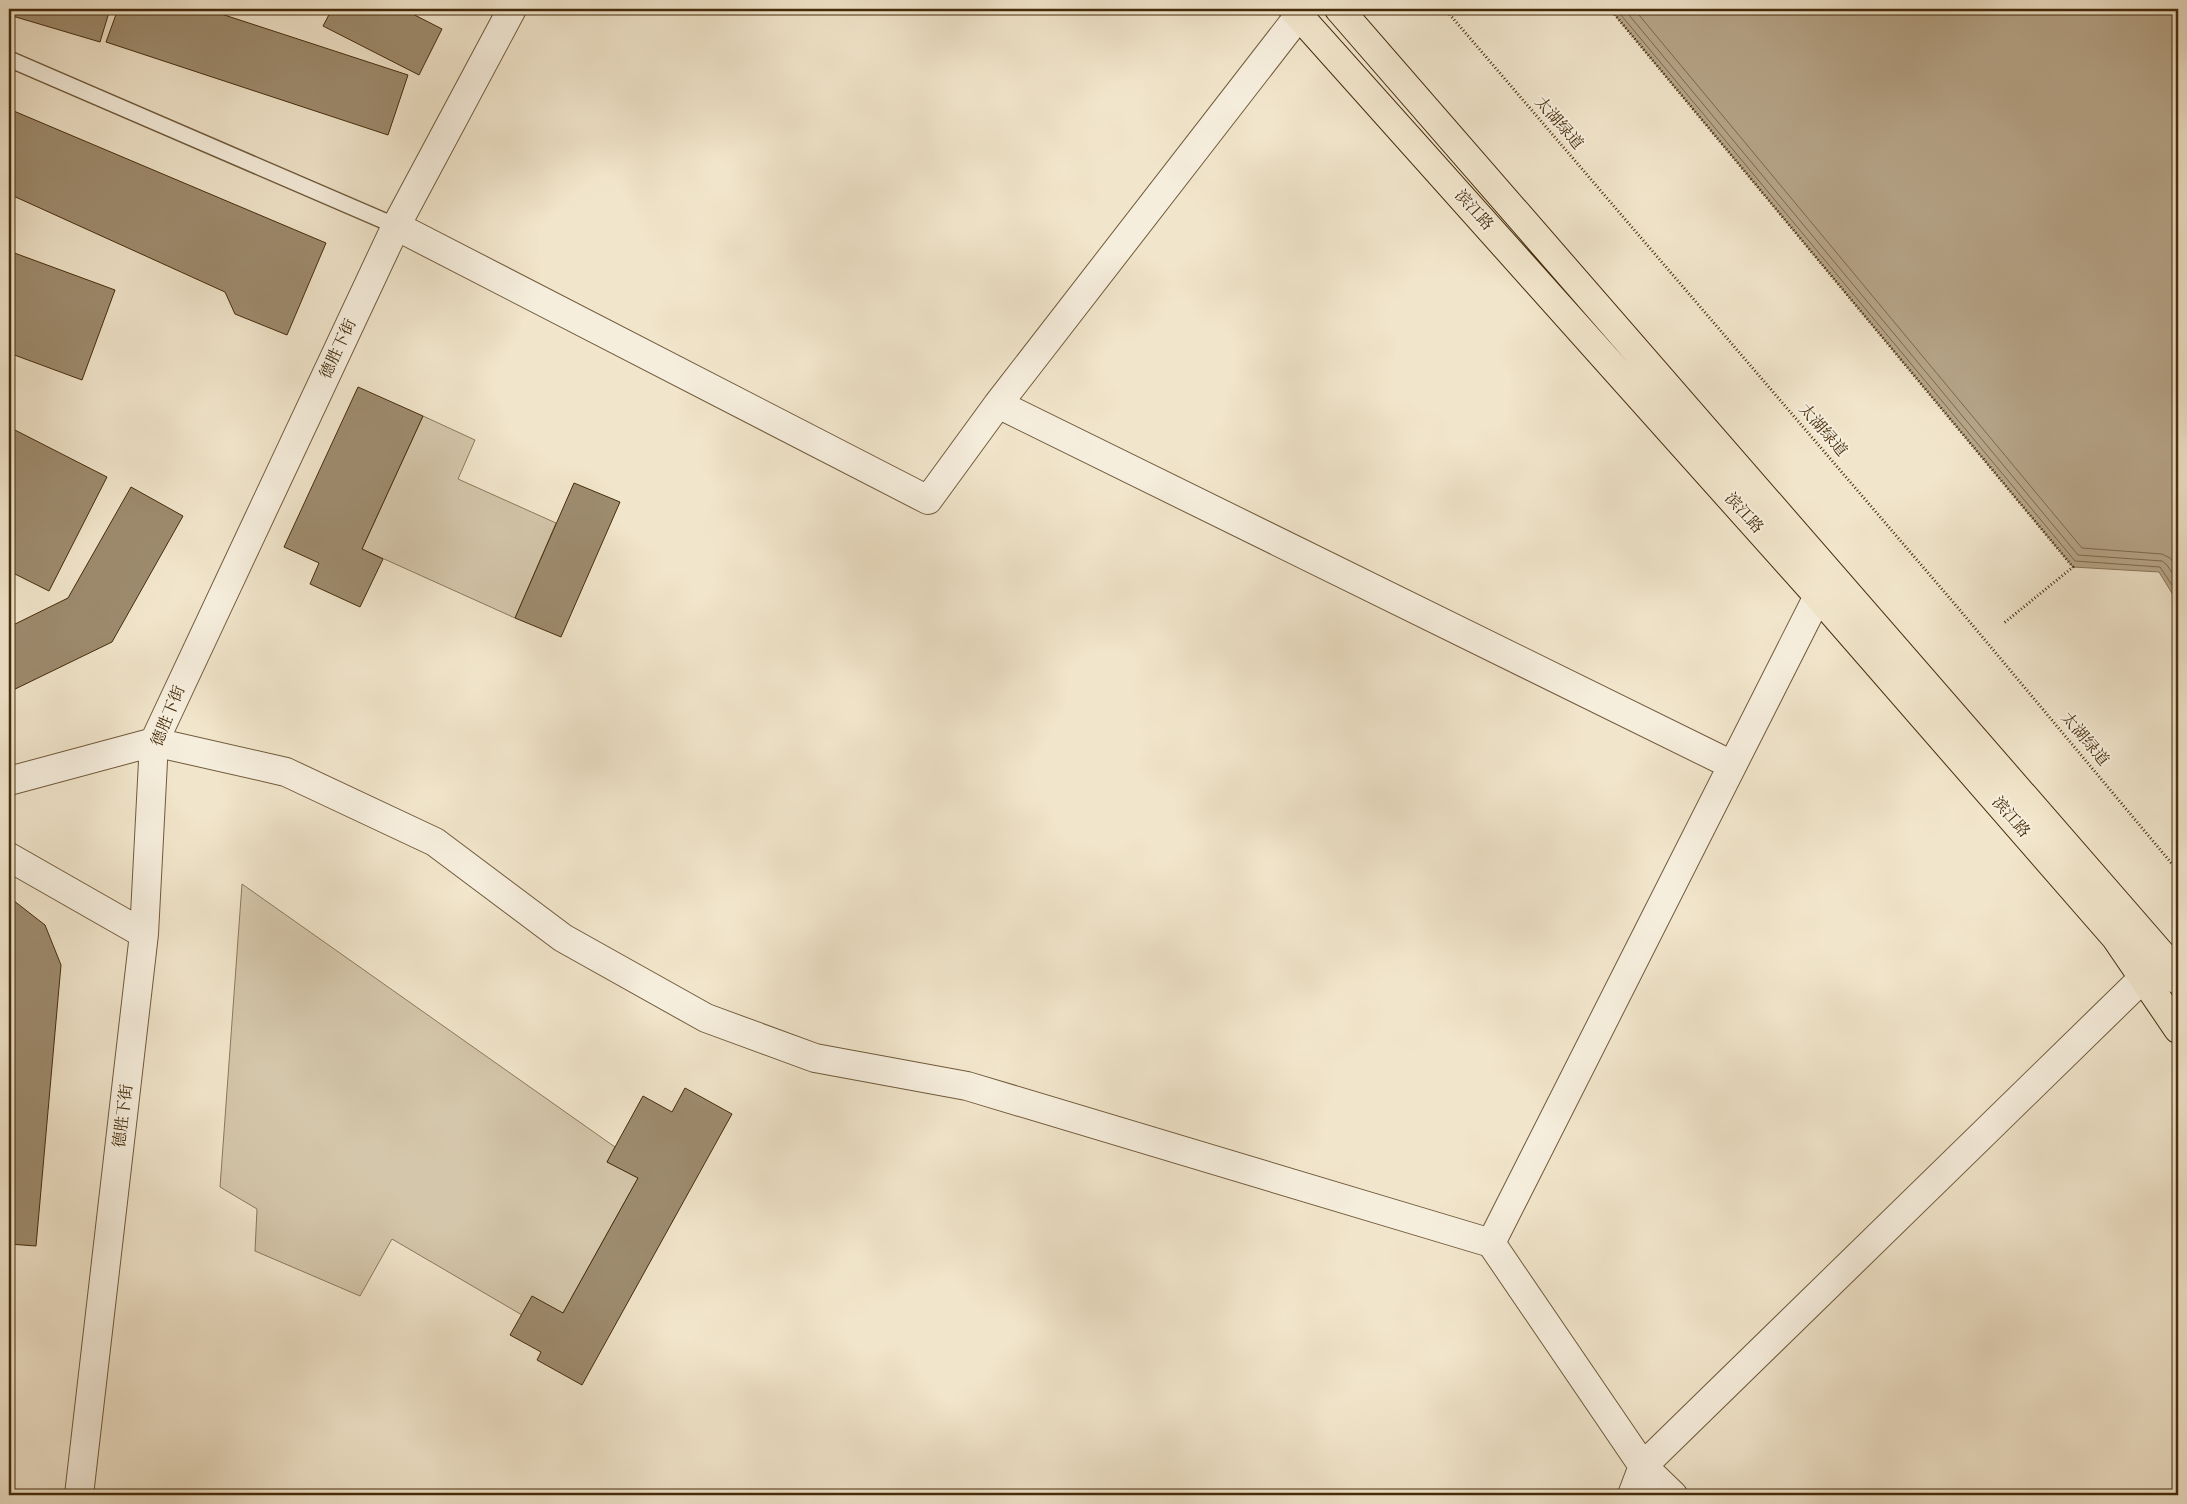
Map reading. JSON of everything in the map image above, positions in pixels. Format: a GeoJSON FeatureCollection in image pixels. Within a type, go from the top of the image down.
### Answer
{"type":"FeatureCollection","features":[{"type":"Feature","properties":{"kind":"main road","name":"滨江路"},"geometry":{"type":"LineString","coordinates":[[1339,9],[2160,954],[2178,980]]}},
{"type":"Feature","properties":{"kind":"main road","name":"滨江路"},"geometry":{"type":"LineString","coordinates":[[1299,11],[1818,596],[2116,938],[2178,1030]]}},
{"type":"Feature","properties":{"kind":"street","name":"德胜下街"},"geometry":{"type":"LineString","coordinates":[[79,1495],[144,934],[154,742],[396,226],[512,9]]}},
{"type":"Feature","properties":{"kind":"street"},"geometry":{"type":"LineString","coordinates":[[396,226],[928,500],[998,404],[1299,11]]}},
{"type":"Feature","properties":{"kind":"street"},"geometry":{"type":"LineString","coordinates":[[998,404],[1732,765]]}},
{"type":"Feature","properties":{"kind":"street"},"geometry":{"type":"LineString","coordinates":[[1491,1243],[1818,596]]}},
{"type":"Feature","properties":{"kind":"street"},"geometry":{"type":"LineString","coordinates":[[9,781],[154,742],[286,772],[435,842],[563,938],[706,1018],[815,1058],[967,1086],[1491,1243],[1643,1466],[1673,1495]]}},
{"type":"Feature","properties":{"kind":"street"},"geometry":{"type":"LineString","coordinates":[[9,858],[144,934]]}},
{"type":"Feature","properties":{"kind":"street"},"geometry":{"type":"LineString","coordinates":[[1632,1495],[1643,1466],[2143,978]]}},
{"type":"Feature","properties":{"kind":"lane"},"geometry":{"type":"LineString","coordinates":[[9,59],[396,226]]}},
{"type":"Feature","properties":{"kind":"path","name":"太湖绿道"},"geometry":{"type":"LineString","coordinates":[[1445,9],[1960,609],[2178,871]]}},
{"type":"Feature","properties":{"kind":"path"},"geometry":{"type":"LineString","coordinates":[[1610,9],[2073,566],[2004,623]]}},
{"type":"Feature","properties":{"kind":"shaded area"},"geometry":{"type":"Polygon","coordinates":[[[423,416],[475,440],[458,479],[556,523],[515,618],[362,549],[423,416]]]}},
{"type":"Feature","properties":{"kind":"shaded area"},"geometry":{"type":"Polygon","coordinates":[[[242,884],[615,1147],[607,1162],[638,1178],[563,1313],[522,1315],[392,1239],[360,1296],[255,1251],[257,1209],[220,1187],[242,884]]]}},
{"type":"Feature","properties":{"kind":"water"},"geometry":{"type":"Polygon","coordinates":[[[1610,9],[2178,9],[2178,603],[2159,572],[2073,567],[1610,9]]]}},
{"type":"Feature","properties":{"kind":"building"},"geometry":{"type":"Polygon","coordinates":[[[9,9],[110,9],[100,42],[9,15],[9,9]]]}},
{"type":"Feature","properties":{"kind":"building"},"geometry":{"type":"Polygon","coordinates":[[[118,9],[206,9],[408,75],[388,135],[106,42],[118,9]]]}},
{"type":"Feature","properties":{"kind":"building"},"geometry":{"type":"Polygon","coordinates":[[[332,9],[403,9],[442,29],[419,75],[323,26],[332,9]]]}},
{"type":"Feature","properties":{"kind":"building"},"geometry":{"type":"Polygon","coordinates":[[[9,109],[326,243],[287,335],[235,314],[225,292],[9,194],[9,109]]]}},
{"type":"Feature","properties":{"kind":"building"},"geometry":{"type":"Polygon","coordinates":[[[9,251],[115,290],[82,380],[9,353],[9,251]]]}},
{"type":"Feature","properties":{"kind":"building"},"geometry":{"type":"Polygon","coordinates":[[[358,387],[423,416],[362,549],[383,559],[360,607],[310,584],[319,563],[284,547],[358,387]]]}},
{"type":"Feature","properties":{"kind":"building"},"geometry":{"type":"Polygon","coordinates":[[[9,427],[107,477],[49,591],[9,571],[11,534],[9,534],[9,495],[11,489],[9,488],[9,427]]]}},
{"type":"Feature","properties":{"kind":"building"},"geometry":{"type":"Polygon","coordinates":[[[574,483],[620,502],[561,637],[515,618],[574,483]]]}},
{"type":"Feature","properties":{"kind":"building"},"geometry":{"type":"Polygon","coordinates":[[[131,487],[183,516],[112,642],[9,692],[9,627],[68,598],[131,487]]]}},
{"type":"Feature","properties":{"kind":"building"},"geometry":{"type":"Polygon","coordinates":[[[9,897],[45,925],[61,965],[36,1246],[9,1244],[9,897]]]}},
{"type":"Feature","properties":{"kind":"building"},"geometry":{"type":"Polygon","coordinates":[[[685,1088],[732,1114],[582,1385],[537,1360],[541,1352],[510,1335],[532,1296],[563,1313],[638,1178],[607,1162],[615,1147],[643,1096],[672,1112],[685,1088]]]}}]}
